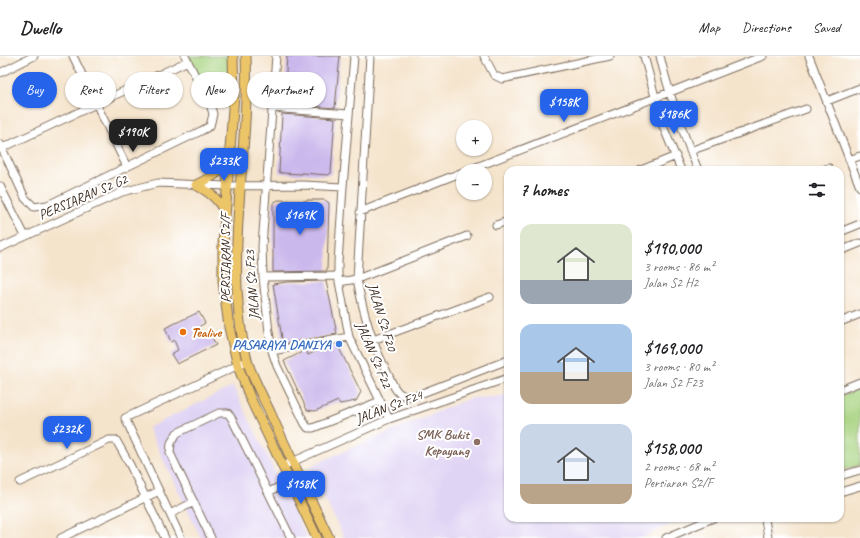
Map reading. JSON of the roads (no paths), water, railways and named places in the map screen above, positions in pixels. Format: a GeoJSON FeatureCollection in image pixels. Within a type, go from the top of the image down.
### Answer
{"type":"FeatureCollection","features":[{"type":"Feature","properties":{"kind":"main road","name":"PERSIARAN S2/F"},"geometry":{"type":"LineString","coordinates":[[233,56],[234,95],[225,212],[223,280],[229,327],[238,366],[251,400],[317,538]]}},
{"type":"Feature","properties":{"kind":"main road","name":"PERSIARAN S2/F"},"geometry":{"type":"LineString","coordinates":[[246,56],[247,89],[236,266],[237,297],[247,361],[292,462],[329,538]]}},
{"type":"Feature","properties":{"kind":"main road"},"geometry":{"type":"LineString","coordinates":[[196,185],[209,179],[220,171],[229,156]]}},
{"type":"Feature","properties":{"kind":"main road"},"geometry":{"type":"LineString","coordinates":[[196,185],[215,196],[225,212]]}},
{"type":"Feature","properties":{"kind":"street"},"geometry":{"type":"LineString","coordinates":[[0,73],[34,56]]}},
{"type":"Feature","properties":{"kind":"street"},"geometry":{"type":"LineString","coordinates":[[73,56],[81,72]]}},
{"type":"Feature","properties":{"kind":"street","name":"JALAN S2 F23"},"geometry":{"type":"LineString","coordinates":[[274,72],[276,56]]}},
{"type":"Feature","properties":{"kind":"street","name":"JALAN S2 F22"},"geometry":{"type":"LineString","coordinates":[[354,56],[343,187],[339,279],[349,337],[389,420]]}},
{"type":"Feature","properties":{"kind":"street","name":"JALAN S2 F20"},"geometry":{"type":"LineString","coordinates":[[370,56],[356,279],[361,303],[373,340],[396,391],[403,396],[412,397],[504,362]]}},
{"type":"Feature","properties":{"kind":"street"},"geometry":{"type":"LineString","coordinates":[[484,56],[494,75],[502,79],[610,56]]}},
{"type":"Feature","properties":{"kind":"street"},"geometry":{"type":"LineString","coordinates":[[644,56],[664,126],[680,166]]}},
{"type":"Feature","properties":{"kind":"street"},"geometry":{"type":"LineString","coordinates":[[660,56],[669,92],[696,166]]}},
{"type":"Feature","properties":{"kind":"street"},"geometry":{"type":"LineString","coordinates":[[485,164],[763,56]]}},
{"type":"Feature","properties":{"kind":"street"},"geometry":{"type":"LineString","coordinates":[[810,56],[860,187]]}},
{"type":"Feature","properties":{"kind":"street"},"geometry":{"type":"LineString","coordinates":[[87,108],[1,147],[25,198],[34,207],[47,205],[56,201],[210,126],[213,114],[210,104],[186,58],[116,94]]}},
{"type":"Feature","properties":{"kind":"street"},"geometry":{"type":"LineString","coordinates":[[827,101],[860,88]]}},
{"type":"Feature","properties":{"kind":"street"},"geometry":{"type":"LineString","coordinates":[[98,108],[126,167]]}},
{"type":"Feature","properties":{"kind":"street"},"geometry":{"type":"LineString","coordinates":[[271,108],[349,114]]}},
{"type":"Feature","properties":{"kind":"street","name":"JALAN S2 F23"},"geometry":{"type":"LineString","coordinates":[[271,108],[262,246],[263,277],[272,351],[308,428],[313,428],[380,401]]}},
{"type":"Feature","properties":{"kind":"street"},"geometry":{"type":"LineString","coordinates":[[690,151],[806,109]]}},
{"type":"Feature","properties":{"kind":"street"},"geometry":{"type":"LineString","coordinates":[[651,166],[676,156]]}},
{"type":"Feature","properties":{"kind":"street"},"geometry":{"type":"LineString","coordinates":[[849,160],[860,156]]}},
{"type":"Feature","properties":{"kind":"street"},"geometry":{"type":"LineString","coordinates":[[360,212],[456,175]]}},
{"type":"Feature","properties":{"kind":"street","name":"PERSIARAN S2 G2"},"geometry":{"type":"LineString","coordinates":[[0,248],[122,192],[158,183],[227,186],[266,185],[343,187]]}},
{"type":"Feature","properties":{"kind":"street"},"geometry":{"type":"LineString","coordinates":[[0,186],[25,236]]}},
{"type":"Feature","properties":{"kind":"street"},"geometry":{"type":"LineString","coordinates":[[496,225],[504,222]]}},
{"type":"Feature","properties":{"kind":"street"},"geometry":{"type":"LineString","coordinates":[[844,230],[860,224]]}},
{"type":"Feature","properties":{"kind":"street"},"geometry":{"type":"LineString","coordinates":[[263,277],[356,279],[467,236]]}},
{"type":"Feature","properties":{"kind":"street"},"geometry":{"type":"LineString","coordinates":[[844,249],[860,243]]}},
{"type":"Feature","properties":{"kind":"street"},"geometry":{"type":"LineString","coordinates":[[373,340],[490,297]]}},
{"type":"Feature","properties":{"kind":"street"},"geometry":{"type":"LineString","coordinates":[[844,320],[860,314]]}},
{"type":"Feature","properties":{"kind":"street"},"geometry":{"type":"LineString","coordinates":[[272,351],[349,337]]}},
{"type":"Feature","properties":{"kind":"street"},"geometry":{"type":"LineString","coordinates":[[181,538],[125,418],[247,361]]}},
{"type":"Feature","properties":{"kind":"street","name":"JALAN S2 F24"},"geometry":{"type":"LineString","coordinates":[[282,466],[389,420],[504,380]]}},
{"type":"Feature","properties":{"kind":"street"},"geometry":{"type":"LineString","coordinates":[[844,388],[860,382]]}},
{"type":"Feature","properties":{"kind":"street"},"geometry":{"type":"LineString","coordinates":[[211,538],[170,453],[171,443],[177,433],[219,413],[228,413],[291,538]]}},
{"type":"Feature","properties":{"kind":"street"},"geometry":{"type":"LineString","coordinates":[[20,482],[109,440],[116,440],[165,538]]}},
{"type":"Feature","properties":{"kind":"street"},"geometry":{"type":"LineString","coordinates":[[844,475],[860,470]]}},
{"type":"Feature","properties":{"kind":"street"},"geometry":{"type":"LineString","coordinates":[[269,492],[290,481]]}},
{"type":"Feature","properties":{"kind":"street"},"geometry":{"type":"LineString","coordinates":[[844,491],[860,486]]}},
{"type":"Feature","properties":{"kind":"street"},"geometry":{"type":"LineString","coordinates":[[61,538],[159,491]]}},
{"type":"Feature","properties":{"kind":"street"},"geometry":{"type":"LineString","coordinates":[[170,514],[194,502]]}},
{"type":"Feature","properties":{"kind":"street"},"geometry":{"type":"LineString","coordinates":[[666,538],[704,522]]}},
{"type":"Feature","properties":{"kind":"street"},"geometry":{"type":"LineString","coordinates":[[766,522],[768,538]]}},
{"type":"Feature","properties":{"kind":"place","name":"Tealive"},"geometry":{"type":"Point","coordinates":[183,332]}},
{"type":"Feature","properties":{"kind":"place","name":"PASARAYA DANIYA"},"geometry":{"type":"Point","coordinates":[339,344]}},
{"type":"Feature","properties":{"kind":"place","name":"SMK Bukit Kepayang"},"geometry":{"type":"Point","coordinates":[477,442]}}]}
